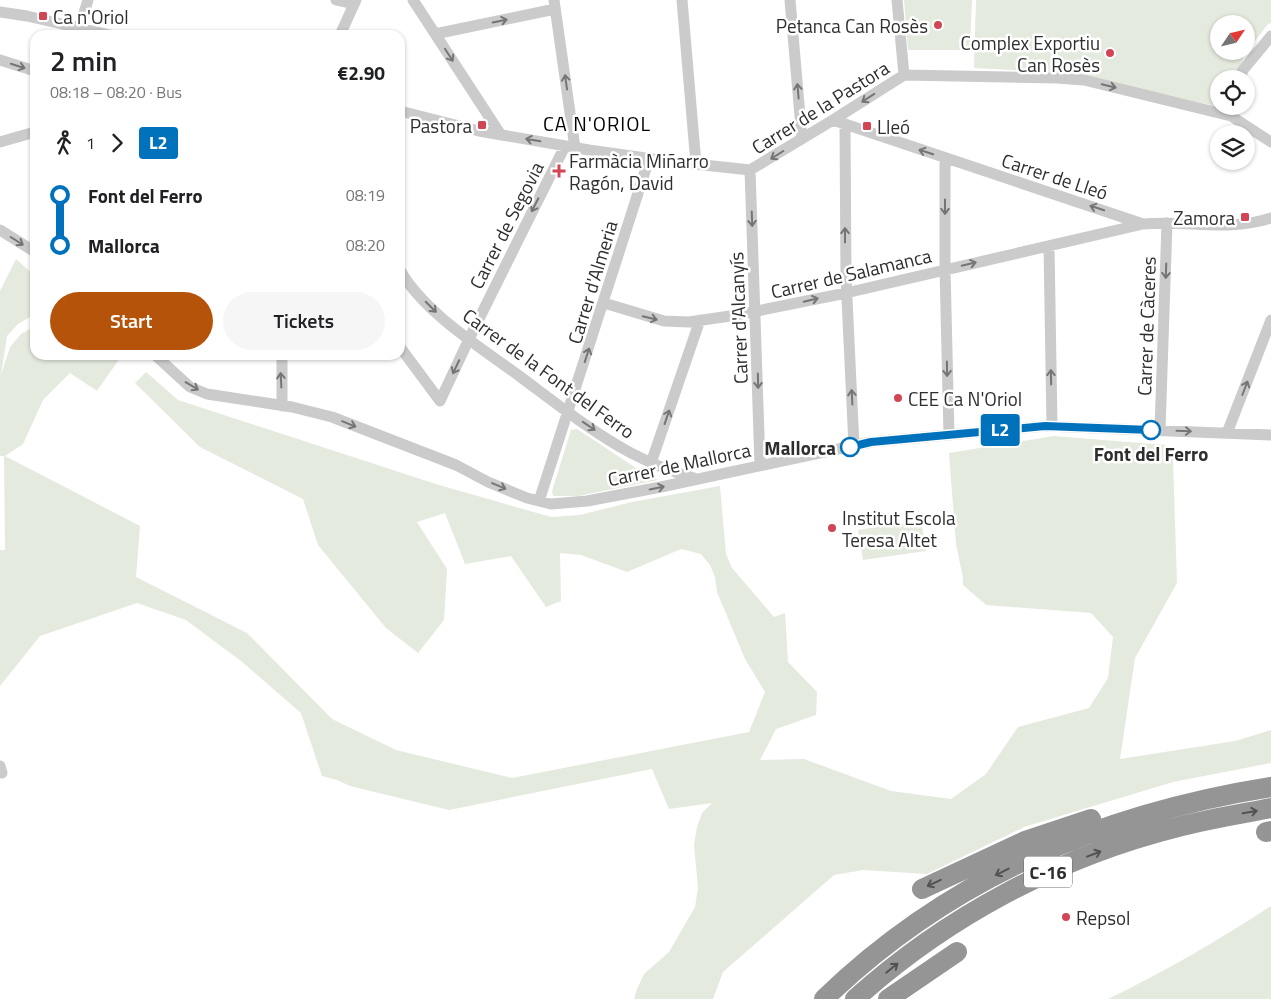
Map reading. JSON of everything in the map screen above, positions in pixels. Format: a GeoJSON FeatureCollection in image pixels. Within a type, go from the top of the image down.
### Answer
{"type":"FeatureCollection","features":[{"type":"Feature","properties":{"kind":"highway","name":"C-16"},"geometry":{"type":"LineString","coordinates":[[824,999],[861,966],[903,933],[951,900],[1054,846],[1144,814],[1195,801],[1271,787]]}},
{"type":"Feature","properties":{"kind":"highway"},"geometry":{"type":"LineString","coordinates":[[922,889],[1025,841],[1082,822],[1153,802],[1195,801]]}},
{"type":"Feature","properties":{"kind":"highway","name":"C-16"},"geometry":{"type":"LineString","coordinates":[[855,999],[901,961],[948,927],[998,897],[1048,872],[1149,834],[1204,820],[1271,808]]}},
{"type":"Feature","properties":{"kind":"highway"},"geometry":{"type":"LineString","coordinates":[[888,999],[957,952]]}},
{"type":"Feature","properties":{"kind":"street"},"geometry":{"type":"LineString","coordinates":[[78,30],[88,0]]}},
{"type":"Feature","properties":{"kind":"street"},"geometry":{"type":"LineString","coordinates":[[336,0],[355,2],[342,30]]}},
{"type":"Feature","properties":{"kind":"street"},"geometry":{"type":"LineString","coordinates":[[413,0],[501,135]]}},
{"type":"Feature","properties":{"kind":"street"},"geometry":{"type":"LineString","coordinates":[[682,0],[696,164]]}},
{"type":"Feature","properties":{"kind":"street"},"geometry":{"type":"LineString","coordinates":[[790,0],[802,139]]}},
{"type":"Feature","properties":{"kind":"street"},"geometry":{"type":"LineString","coordinates":[[897,0],[904,75],[1084,80],[1210,106]]}},
{"type":"Feature","properties":{"kind":"street"},"geometry":{"type":"LineString","coordinates":[[435,34],[555,5],[570,147]]}},
{"type":"Feature","properties":{"kind":"street"},"geometry":{"type":"LineString","coordinates":[[0,12],[74,30]]}},
{"type":"Feature","properties":{"kind":"street"},"geometry":{"type":"LineString","coordinates":[[1243,70],[1271,36]]}},
{"type":"Feature","properties":{"kind":"street"},"geometry":{"type":"LineString","coordinates":[[0,60],[30,69]]}},
{"type":"Feature","properties":{"kind":"street","name":"Carrer de la Pastora"},"geometry":{"type":"LineString","coordinates":[[405,112],[501,135],[570,147],[649,159],[750,170],[904,75]]}},
{"type":"Feature","properties":{"kind":"street"},"geometry":{"type":"LineString","coordinates":[[1237,115],[1271,142]]}},
{"type":"Feature","properties":{"kind":"street","name":"Carrer de Lleó"},"geometry":{"type":"LineString","coordinates":[[833,120],[1144,224],[1167,223],[1224,226],[1242,225],[1271,218]]}},
{"type":"Feature","properties":{"kind":"street"},"geometry":{"type":"LineString","coordinates":[[845,124],[846,292],[854,446]]}},
{"type":"Feature","properties":{"kind":"street"},"geometry":{"type":"LineString","coordinates":[[0,142],[30,133]]}},
{"type":"Feature","properties":{"kind":"street","name":"Carrer de Segovia"},"geometry":{"type":"LineString","coordinates":[[405,355],[440,401],[469,339],[570,147]]}},
{"type":"Feature","properties":{"kind":"street"},"geometry":{"type":"LineString","coordinates":[[945,158],[948,435]]}},
{"type":"Feature","properties":{"kind":"street","name":"Carrer d'Almeria"},"geometry":{"type":"LineString","coordinates":[[539,501],[569,413],[649,159]]}},
{"type":"Feature","properties":{"kind":"street","name":"Carrer d'Alcanyís"},"geometry":{"type":"LineString","coordinates":[[750,170],[760,465]]}},
{"type":"Feature","properties":{"kind":"street"},"geometry":{"type":"LineString","coordinates":[[1105,233],[1115,225],[1119,216]]}},
{"type":"Feature","properties":{"kind":"street","name":"Carrer de Càceres"},"geometry":{"type":"LineString","coordinates":[[1160,430],[1167,223]]}},
{"type":"Feature","properties":{"kind":"street","name":"Carrer de Salamanca"},"geometry":{"type":"LineString","coordinates":[[604,303],[664,322],[700,320],[756,312],[1144,224]]}},
{"type":"Feature","properties":{"kind":"street"},"geometry":{"type":"LineString","coordinates":[[0,230],[30,249]]}},
{"type":"Feature","properties":{"kind":"street"},"geometry":{"type":"LineString","coordinates":[[1049,246],[1052,426]]}},
{"type":"Feature","properties":{"kind":"street","name":"Carrer de la Font del Ferro"},"geometry":{"type":"LineString","coordinates":[[405,277],[416,292],[437,313],[569,413],[611,442],[651,463],[666,470],[696,478]]}},
{"type":"Feature","properties":{"kind":"street"},"geometry":{"type":"LineString","coordinates":[[651,463],[700,320]]}},
{"type":"Feature","properties":{"kind":"street"},"geometry":{"type":"LineString","coordinates":[[1227,433],[1271,320]]}},
{"type":"Feature","properties":{"kind":"street","name":"Carrer de Mallorca"},"geometry":{"type":"LineString","coordinates":[[160,360],[190,387],[207,394],[282,406],[332,417],[456,465],[488,482],[527,498],[563,504],[661,487],[871,442],[1052,426],[1271,435]]}},
{"type":"Feature","properties":{"kind":"street"},"geometry":{"type":"LineString","coordinates":[[282,360],[282,406]]}},
{"type":"Feature","properties":{"kind":"shaded area","name":"Petanca Can Rosès"},"geometry":{"type":"Polygon","coordinates":[[[904,0],[972,0],[970,50],[908,50],[904,0]]]}},
{"type":"Feature","properties":{"kind":"shaded area","name":"Complex Exportiu Can Rosès"},"geometry":{"type":"Polygon","coordinates":[[[976,0],[1271,0],[1271,23],[1268,24],[1255,41],[1255,15],[1210,15],[1210,60],[1243,60],[1240,70],[1210,70],[1210,105],[1078,75],[974,68],[976,0]]]}},
{"type":"Feature","properties":{"kind":"shaded area"},"geometry":{"type":"Polygon","coordinates":[[[16,259],[30,272],[30,317],[18,324],[7,336],[1,375],[10,347],[21,334],[30,329],[30,360],[119,360],[97,391],[70,373],[43,400],[23,444],[5,456],[140,526],[136,577],[247,633],[332,719],[396,750],[512,778],[749,732],[765,692],[745,659],[717,592],[715,577],[710,565],[701,554],[681,549],[627,572],[581,555],[560,553],[561,601],[546,607],[511,556],[465,564],[445,513],[417,522],[447,569],[444,620],[418,653],[386,628],[318,545],[303,499],[200,447],[135,383],[146,372],[178,400],[439,485],[551,517],[580,515],[632,502],[720,486],[726,554],[732,568],[774,617],[785,613],[788,662],[817,692],[816,715],[776,729],[760,760],[804,759],[891,791],[951,799],[986,774],[1018,727],[1089,708],[1108,678],[1113,637],[1091,613],[986,605],[963,585],[956,544],[949,453],[1054,436],[1166,445],[1173,460],[1177,583],[1135,658],[1120,759],[1235,741],[1271,730],[1271,763],[1173,782],[1024,827],[927,874],[863,870],[834,875],[723,972],[713,999],[634,999],[644,974],[669,952],[695,907],[698,888],[694,845],[702,813],[712,803],[669,809],[652,769],[449,810],[350,786],[322,776],[301,713],[241,661],[186,620],[137,603],[40,636],[0,686],[0,550],[5,550],[4,456],[0,456],[0,291],[16,259]]]}},
{"type":"Feature","properties":{"kind":"shaded area"},"geometry":{"type":"Polygon","coordinates":[[[577,429],[658,480],[578,496],[553,496],[552,491],[571,430],[577,429]]]}},
{"type":"Feature","properties":{"kind":"shaded area"},"geometry":{"type":"Polygon","coordinates":[[[921,520],[926,551],[863,560],[858,530],[921,520]]]}},
{"type":"Feature","properties":{"kind":"shaded area"},"geometry":{"type":"Polygon","coordinates":[[[1271,906],[1271,999],[1108,999],[1191,955],[1271,906]]]}},
{"type":"Feature","properties":{"kind":"bus line","name":"L2"},"geometry":{"type":"LineString","coordinates":[[850,447],[871,442],[1045,426],[1151,430]]}},
{"type":"Feature","properties":{"kind":"place","name":"Ca n'Oriol"},"geometry":{"type":"Point","coordinates":[43,16]}},
{"type":"Feature","properties":{"kind":"place","name":"Petanca Can Rosès"},"geometry":{"type":"Point","coordinates":[938,25]}},
{"type":"Feature","properties":{"kind":"place","name":"Complex Exportiu Can Rosès"},"geometry":{"type":"Point","coordinates":[1110,53]}},
{"type":"Feature","properties":{"kind":"place","name":"Pastora"},"geometry":{"type":"Point","coordinates":[482,125]}},
{"type":"Feature","properties":{"kind":"place","name":"Lleó"},"geometry":{"type":"Point","coordinates":[867,126]}},
{"type":"Feature","properties":{"kind":"place","name":"Farmàcia Miñarro Ragón, David"},"geometry":{"type":"Point","coordinates":[559,171]}},
{"type":"Feature","properties":{"kind":"place","name":"Zamora"},"geometry":{"type":"Point","coordinates":[1245,217]}},
{"type":"Feature","properties":{"kind":"place","name":"CEE Ca N'Oriol"},"geometry":{"type":"Point","coordinates":[898,398]}},
{"type":"Feature","properties":{"kind":"place","name":"Font del Ferro"},"geometry":{"type":"Point","coordinates":[1151,430]}},
{"type":"Feature","properties":{"kind":"place","name":"Mallorca"},"geometry":{"type":"Point","coordinates":[850,447]}},
{"type":"Feature","properties":{"kind":"place","name":"Institut Escola Teresa Altet"},"geometry":{"type":"Point","coordinates":[832,528]}},
{"type":"Feature","properties":{"kind":"place","name":"Repsol"},"geometry":{"type":"Point","coordinates":[1066,917]}},
{"type":"Feature","properties":{"kind":"district","name":"CA N'ORIOL"},"geometry":{"type":"Point","coordinates":[597,123]}}]}
